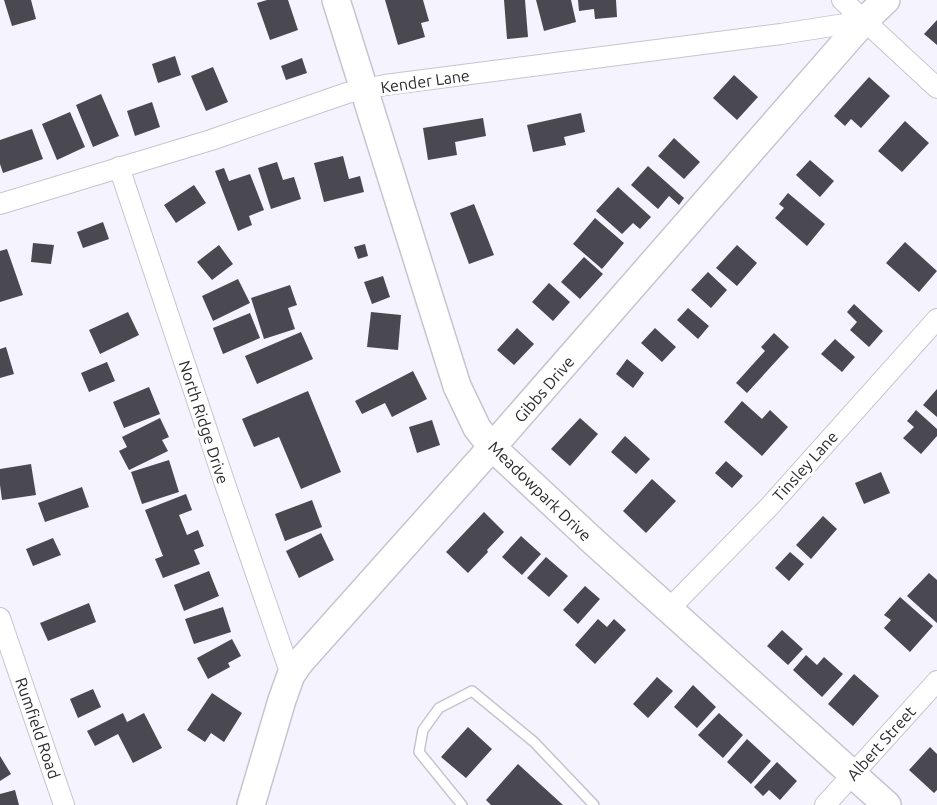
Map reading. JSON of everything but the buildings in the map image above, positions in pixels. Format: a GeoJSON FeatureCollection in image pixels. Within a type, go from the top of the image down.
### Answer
{"type":"FeatureCollection","features":[{"type":"Feature","properties":{"kind":"street","name":"Meadowpark Drive"},"geometry":{"type":"LineString","coordinates":[[336,0],[457,386],[477,428],[492,447],[594,542],[886,805]]}},
{"type":"Feature","properties":{"kind":"street"},"geometry":{"type":"LineString","coordinates":[[842,0],[937,88]]}},
{"type":"Feature","properties":{"kind":"street","name":"Gibbs Drive"},"geometry":{"type":"LineString","coordinates":[[251,805],[282,700],[291,675],[300,662],[492,447],[864,21],[886,0]]}},
{"type":"Feature","properties":{"kind":"street","name":"Kender Lane"},"geometry":{"type":"LineString","coordinates":[[0,204],[211,140],[347,93],[384,85],[864,21]]}},
{"type":"Feature","properties":{"kind":"street","name":"North Ridge Drive"},"geometry":{"type":"LineString","coordinates":[[119,167],[291,675]]}},
{"type":"Feature","properties":{"kind":"street","name":"Tinsley Lane"},"geometry":{"type":"LineString","coordinates":[[669,609],[769,507],[937,319]]}},
{"type":"Feature","properties":{"kind":"street","name":"Rumfield Road"},"geometry":{"type":"LineString","coordinates":[[0,618],[64,805]]}},
{"type":"Feature","properties":{"kind":"street","name":"Albert Street"},"geometry":{"type":"LineString","coordinates":[[825,805],[937,681]]}},
{"type":"Feature","properties":{"kind":"lane"},"geometry":{"type":"LineString","coordinates":[[462,805],[419,752],[423,730],[438,708],[472,692],[534,742],[594,805]]}}]}
